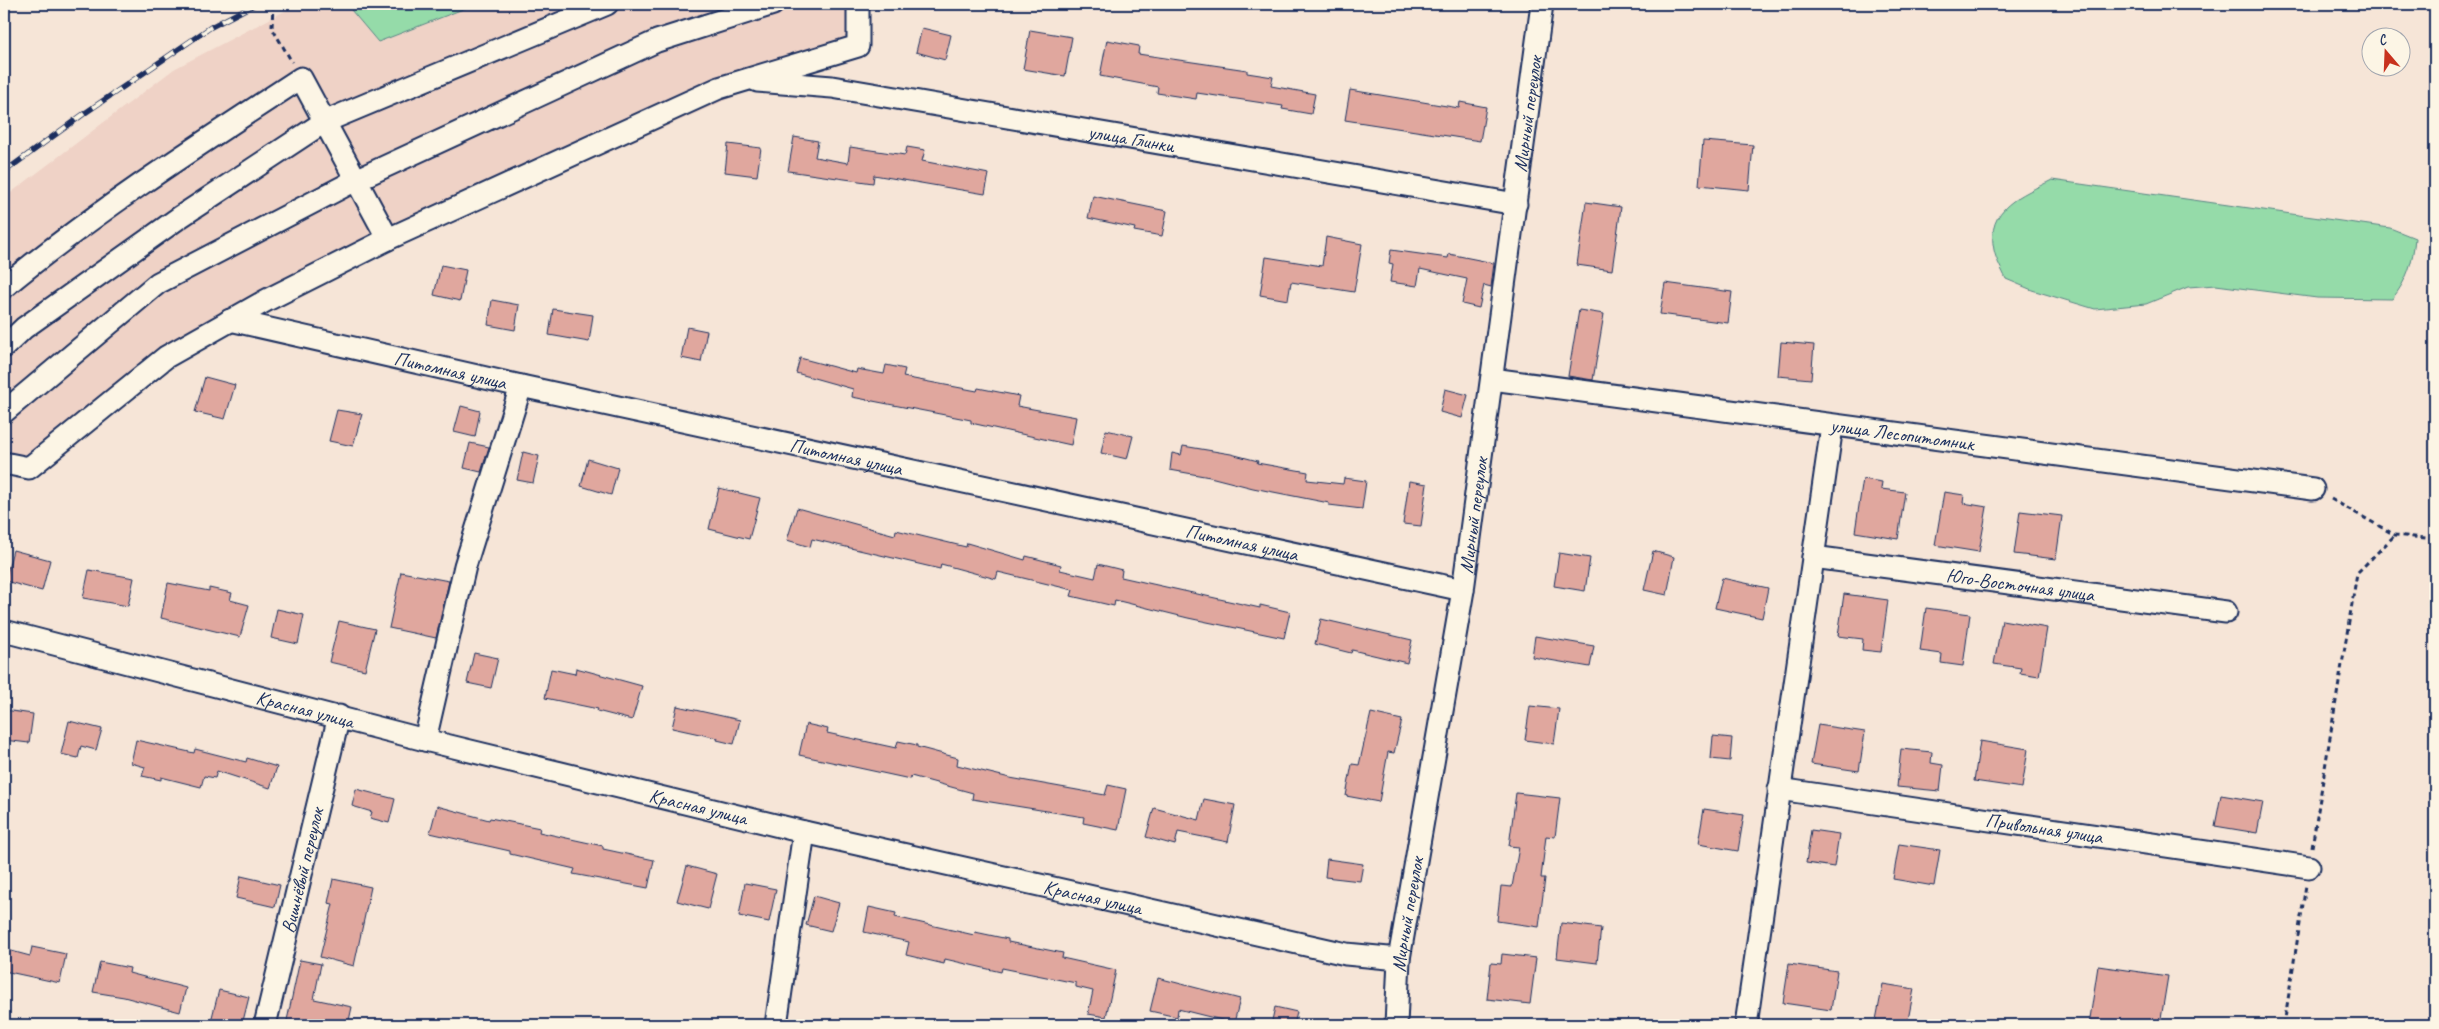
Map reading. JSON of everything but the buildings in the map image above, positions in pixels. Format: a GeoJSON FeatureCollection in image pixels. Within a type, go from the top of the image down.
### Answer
{"type":"FeatureCollection","features":[{"type":"Feature","properties":{"kind":"street"},"geometry":{"type":"LineString","coordinates":[[4,347],[24,328],[180,217],[324,122],[607,4]]}},
{"type":"Feature","properties":{"kind":"street"},"geometry":{"type":"LineString","coordinates":[[4,412],[158,283],[356,180],[657,41],[773,4]]}},
{"type":"Feature","properties":{"kind":"street"},"geometry":{"type":"LineString","coordinates":[[4,463],[29,468],[166,357],[230,320],[388,239],[719,88],[858,46],[858,4]]}},
{"type":"Feature","properties":{"kind":"street","name":"Мирный переулок"},"geometry":{"type":"LineString","coordinates":[[1396,1025],[1399,959],[1463,590],[1542,4]]}},
{"type":"Feature","properties":{"kind":"street"},"geometry":{"type":"LineString","coordinates":[[4,288],[57,244],[156,173],[302,78],[388,239]]}},
{"type":"Feature","properties":{"kind":"street","name":"улица Глинки"},"geometry":{"type":"LineString","coordinates":[[745,80],[832,87],[1516,204]]}},
{"type":"Feature","properties":{"kind":"street","name":"Питомная улица"},"geometry":{"type":"LineString","coordinates":[[230,320],[521,386],[1463,590]]}},
{"type":"Feature","properties":{"kind":"street","name":"улица Лесопитомник"},"geometry":{"type":"LineString","coordinates":[[1492,379],[2313,489]]}},
{"type":"Feature","properties":{"kind":"street"},"geometry":{"type":"LineString","coordinates":[[425,740],[465,566],[521,386]]}},
{"type":"Feature","properties":{"kind":"street"},"geometry":{"type":"LineString","coordinates":[[1746,1025],[1832,426]]}},
{"type":"Feature","properties":{"kind":"street","name":"Юго-Восточная улица"},"geometry":{"type":"LineString","coordinates":[[1813,557],[2226,612]]}},
{"type":"Feature","properties":{"kind":"street","name":"Красная улица"},"geometry":{"type":"LineString","coordinates":[[4,631],[339,716],[425,740],[804,832],[1346,954],[1399,959]]}},
{"type":"Feature","properties":{"kind":"street","name":"Вишнёвый переулок"},"geometry":{"type":"LineString","coordinates":[[265,1025],[339,716]]}},
{"type":"Feature","properties":{"kind":"street","name":"Привольная улица"},"geometry":{"type":"LineString","coordinates":[[1779,789],[2309,867]]}},
{"type":"Feature","properties":{"kind":"street"},"geometry":{"type":"LineString","coordinates":[[776,1025],[804,832]]}},
{"type":"Feature","properties":{"kind":"path"},"geometry":{"type":"LineString","coordinates":[[273,4],[272,28],[302,78]]}},
{"type":"Feature","properties":{"kind":"path"},"geometry":{"type":"LineString","coordinates":[[2313,489],[2395,535],[2435,539]]}},
{"type":"Feature","properties":{"kind":"path"},"geometry":{"type":"LineString","coordinates":[[2284,1025],[2357,573],[2395,535]]}},
{"type":"Feature","properties":{"kind":"shaded area"},"geometry":{"type":"Polygon","coordinates":[[[298,4],[346,4],[378,42],[476,4],[867,4],[863,57],[761,84],[363,262],[151,376],[31,479],[4,476],[4,198],[174,69],[298,4]]]}},
{"type":"Feature","properties":{"kind":"green space"},"geometry":{"type":"Polygon","coordinates":[[[346,4],[476,4],[378,42],[346,4]]]}},
{"type":"Feature","properties":{"kind":"green space"},"geometry":{"type":"Polygon","coordinates":[[[2052,180],[2390,228],[2415,238],[2413,255],[2405,278],[2392,299],[2317,298],[2216,285],[2188,287],[2146,304],[2095,309],[2032,290],[2006,279],[1996,257],[1993,236],[1995,223],[2000,213],[2008,205],[2029,191],[2052,180]]]}},
{"type":"Feature","properties":{"kind":"railway"},"geometry":{"type":"LineString","coordinates":[[4,172],[85,113],[211,27],[255,4]]}}]}
